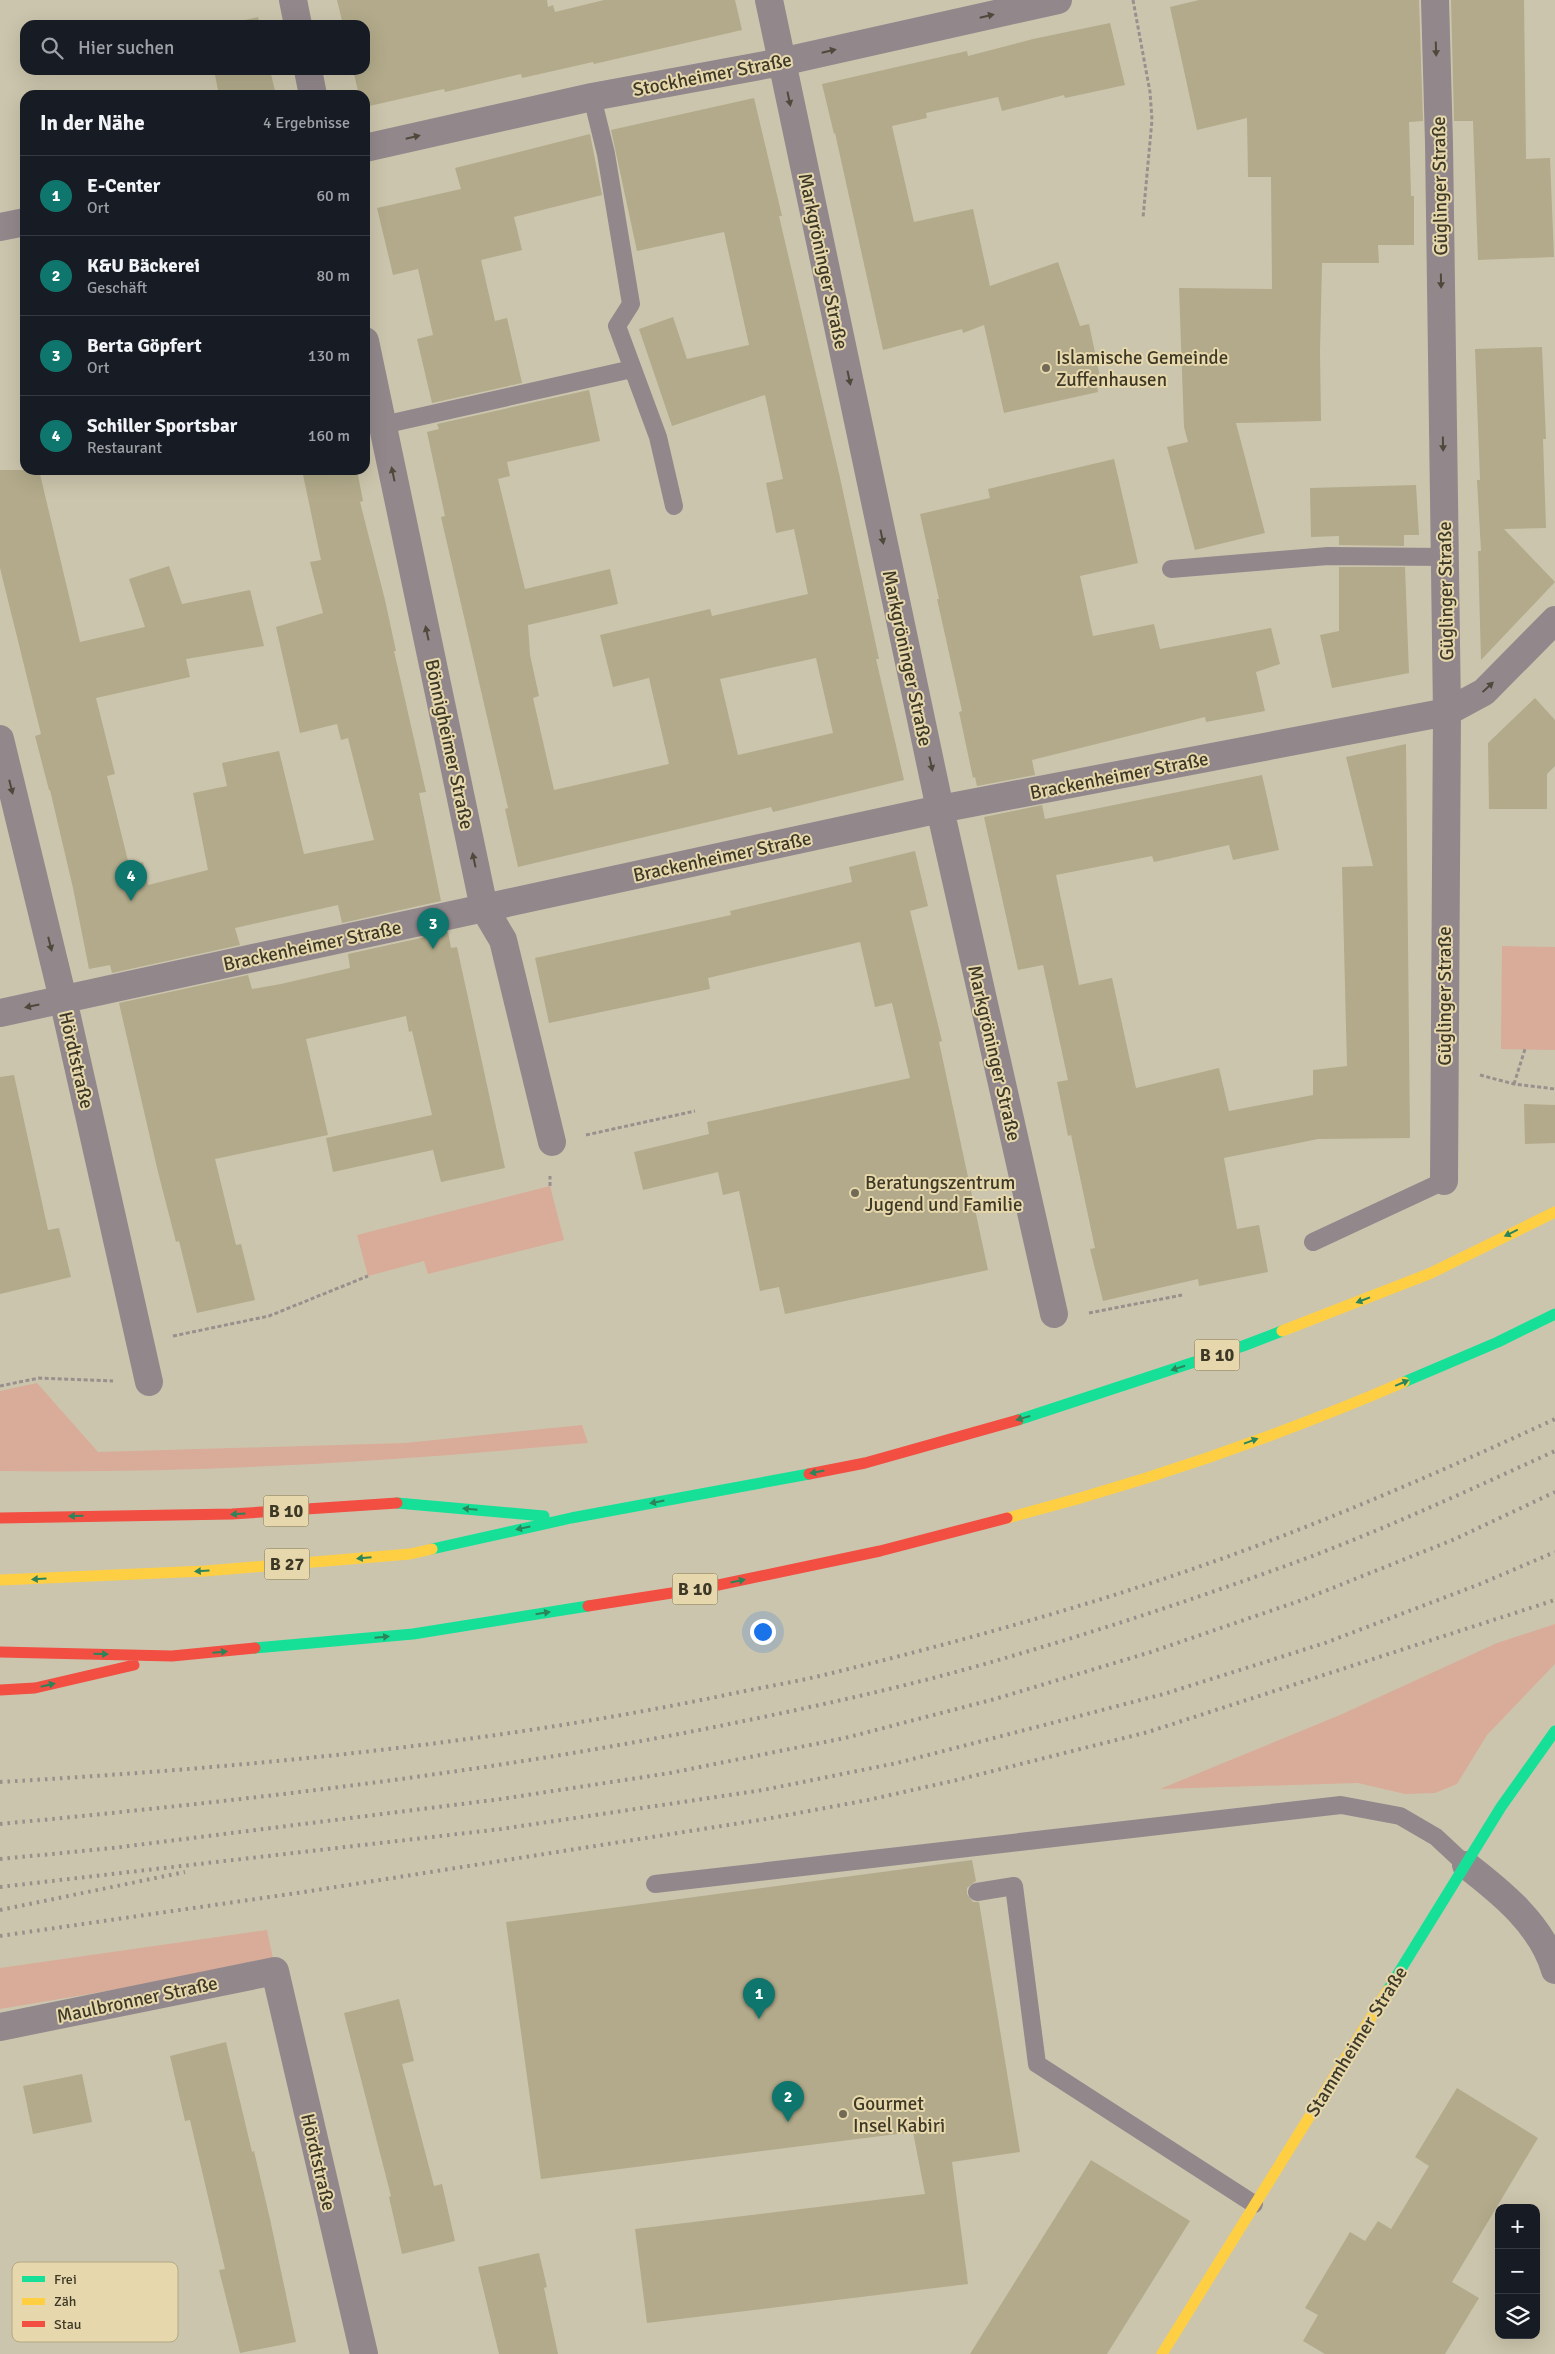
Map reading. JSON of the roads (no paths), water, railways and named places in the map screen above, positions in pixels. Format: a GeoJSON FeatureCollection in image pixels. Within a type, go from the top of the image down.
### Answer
{"type":"FeatureCollection","features":[{"type":"Feature","properties":{"kind":"main road","name":"B 10"},"geometry":{"type":"LineString","coordinates":[[0,1518],[232,1514],[401,1503],[571,1518],[865,1463],[1047,1412],[1243,1346],[1422,1277],[1555,1212]]}},
{"type":"Feature","properties":{"kind":"main road","name":"B 10"},"geometry":{"type":"LineString","coordinates":[[0,1690],[35,1688],[172,1656],[413,1634],[704,1588],[880,1552],[1062,1504],[1205,1458],[1343,1408],[1498,1342],[1555,1314]]}},
{"type":"Feature","properties":{"kind":"main road","name":"B 27"},"geometry":{"type":"LineString","coordinates":[[0,1580],[205,1571],[410,1554],[571,1518]]}},
{"type":"Feature","properties":{"kind":"main road"},"geometry":{"type":"LineString","coordinates":[[0,1652],[172,1656]]}},
{"type":"Feature","properties":{"kind":"main road","name":"Stammheimer Straße"},"geometry":{"type":"LineString","coordinates":[[1162,2354],[1511,1792],[1555,1731]]}},
{"type":"Feature","properties":{"kind":"street"},"geometry":{"type":"LineString","coordinates":[[293,0],[297,20]]}},
{"type":"Feature","properties":{"kind":"street","name":"Markgröninger Straße"},"geometry":{"type":"LineString","coordinates":[[768,0],[940,809],[1054,1314]]}},
{"type":"Feature","properties":{"kind":"street","name":"Stockheimer Straße"},"geometry":{"type":"LineString","coordinates":[[370,147],[592,97],[782,62],[1058,0]]}},
{"type":"Feature","properties":{"kind":"street","name":"Güglinger Straße"},"geometry":{"type":"LineString","coordinates":[[1435,0],[1439,143],[1447,712],[1443,1066],[1444,1182]]}},
{"type":"Feature","properties":{"kind":"street"},"geometry":{"type":"LineString","coordinates":[[309,75],[312,90]]}},
{"type":"Feature","properties":{"kind":"street"},"geometry":{"type":"LineString","coordinates":[[0,227],[20,223]]}},
{"type":"Feature","properties":{"kind":"street","name":"Bönnigheimer Straße"},"geometry":{"type":"LineString","coordinates":[[370,364],[484,908],[503,940],[552,1142]]}},
{"type":"Feature","properties":{"kind":"street","name":"Brackenheimer Straße"},"geometry":{"type":"LineString","coordinates":[[0,1013],[940,809],[1447,712],[1484,692],[1555,620]]}},
{"type":"Feature","properties":{"kind":"street","name":"Hördtstraße"},"geometry":{"type":"LineString","coordinates":[[0,739],[63,999],[149,1382]]}},
{"type":"Feature","properties":{"kind":"street"},"geometry":{"type":"LineString","coordinates":[[1466,1865],[1500,1891],[1520,1911],[1551,1957],[1555,1970]]}},
{"type":"Feature","properties":{"kind":"street","name":"Hördtstraße"},"geometry":{"type":"LineString","coordinates":[[275,1971],[364,2354]]}},
{"type":"Feature","properties":{"kind":"street","name":"Maulbronner Straße"},"geometry":{"type":"LineString","coordinates":[[0,2027],[275,1971]]}},
{"type":"Feature","properties":{"kind":"lane"},"geometry":{"type":"LineString","coordinates":[[592,97],[606,154],[631,304],[617,326],[658,437],[674,506]]}},
{"type":"Feature","properties":{"kind":"lane"},"geometry":{"type":"LineString","coordinates":[[383,425],[632,369]]}},
{"type":"Feature","properties":{"kind":"lane"},"geometry":{"type":"LineString","coordinates":[[1171,569],[1328,556],[1445,557]]}},
{"type":"Feature","properties":{"kind":"lane"},"geometry":{"type":"LineString","coordinates":[[1313,1242],[1444,1182]]}},
{"type":"Feature","properties":{"kind":"lane"},"geometry":{"type":"LineString","coordinates":[[655,1884],[1341,1805],[1400,1816],[1436,1837],[1466,1865]]}},
{"type":"Feature","properties":{"kind":"lane"},"geometry":{"type":"LineString","coordinates":[[977,1892],[1014,1886],[1037,2064],[1254,2204]]}},
{"type":"Feature","properties":{"kind":"railway"},"geometry":{"type":"LineString","coordinates":[[0,1782],[272,1762],[452,1741],[632,1713],[818,1676],[1002,1628],[1170,1577],[1280,1537],[1384,1495],[1555,1419]]}},
{"type":"Feature","properties":{"kind":"railway"},"geometry":{"type":"LineString","coordinates":[[0,1824],[187,1805],[466,1770],[652,1739],[775,1715],[897,1687],[1064,1641],[1251,1578],[1389,1525],[1555,1451]]}},
{"type":"Feature","properties":{"kind":"railway"},"geometry":{"type":"LineString","coordinates":[[0,1859],[113,1848],[501,1799],[670,1773],[845,1738],[995,1699],[1151,1652],[1305,1599],[1455,1539],[1555,1492]]}},
{"type":"Feature","properties":{"kind":"railway"},"geometry":{"type":"LineString","coordinates":[[0,1887],[501,1829],[763,1790],[897,1763],[1164,1694],[1325,1643],[1480,1584],[1555,1552]]}},
{"type":"Feature","properties":{"kind":"railway"},"geometry":{"type":"LineString","coordinates":[[0,1936],[304,1892],[766,1819],[868,1800],[957,1780],[1148,1732],[1555,1600]]}},
{"type":"Feature","properties":{"kind":"railway"},"geometry":{"type":"LineString","coordinates":[[0,1910],[185,1872]]}},
{"type":"Feature","properties":{"kind":"place","name":"Islamische Gemeinde Zuffenhausen"},"geometry":{"type":"Point","coordinates":[1046,368]}},
{"type":"Feature","properties":{"kind":"place","name":"Schiller Sportsbar"},"geometry":{"type":"Point","coordinates":[131,901]}},
{"type":"Feature","properties":{"kind":"place","name":"Berta Göpfert"},"geometry":{"type":"Point","coordinates":[433,949]}},
{"type":"Feature","properties":{"kind":"place","name":"Beratungszentrum Jugend und Familie"},"geometry":{"type":"Point","coordinates":[855,1193]}},
{"type":"Feature","properties":{"kind":"place","name":"E-Center"},"geometry":{"type":"Point","coordinates":[759,2019]}},
{"type":"Feature","properties":{"kind":"place","name":"Gourmet Insel Kabiri"},"geometry":{"type":"Point","coordinates":[843,2114]}},
{"type":"Feature","properties":{"kind":"place","name":"K&U Bäckerei"},"geometry":{"type":"Point","coordinates":[788,2122]}}]}
